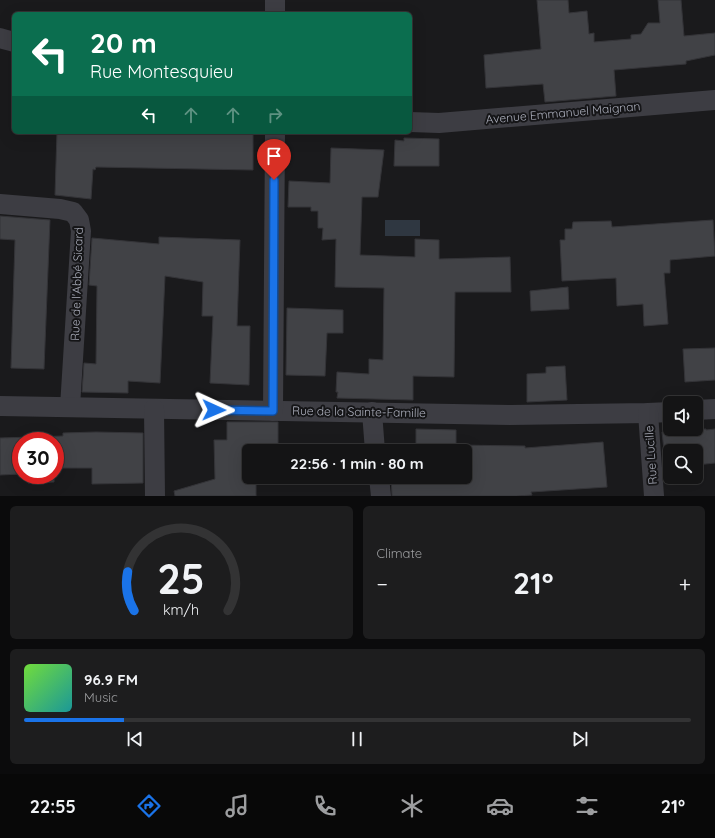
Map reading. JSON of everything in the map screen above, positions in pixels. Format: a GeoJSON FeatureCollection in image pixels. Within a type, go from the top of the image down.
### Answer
{"type":"FeatureCollection","features":[{"type":"Feature","properties":{"kind":"street"},"geometry":{"type":"LineString","coordinates":[[275,0],[275,12]]}},
{"type":"Feature","properties":{"kind":"street"},"geometry":{"type":"LineString","coordinates":[[0,38],[12,41]]}},
{"type":"Feature","properties":{"kind":"street","name":"Avenue Emmanuel Maignan"},"geometry":{"type":"LineString","coordinates":[[412,122],[439,123],[715,100]]}},
{"type":"Feature","properties":{"kind":"street"},"geometry":{"type":"LineString","coordinates":[[273,411],[275,134]]}},
{"type":"Feature","properties":{"kind":"street","name":"Rue de l'Abbé Sicard"},"geometry":{"type":"LineString","coordinates":[[0,204],[60,209],[73,212],[79,220],[81,231],[70,407]]}},
{"type":"Feature","properties":{"kind":"street","name":"Rue de la Sainte-Famille"},"geometry":{"type":"LineString","coordinates":[[0,406],[510,415],[663,412]]}},
{"type":"Feature","properties":{"kind":"street"},"geometry":{"type":"LineString","coordinates":[[154,409],[155,496]]}},
{"type":"Feature","properties":{"kind":"street"},"geometry":{"type":"LineString","coordinates":[[703,410],[715,409]]}},
{"type":"Feature","properties":{"kind":"street"},"geometry":{"type":"LineString","coordinates":[[372,412],[374,444]]}},
{"type":"Feature","properties":{"kind":"street","name":"Rue Lucille"},"geometry":{"type":"LineString","coordinates":[[648,413],[654,496]]}},
{"type":"Feature","properties":{"kind":"street"},"geometry":{"type":"LineString","coordinates":[[380,484],[382,496]]}},
{"type":"Feature","properties":{"kind":"shaded area"},"geometry":{"type":"Polygon","coordinates":[[[385,220],[420,220],[420,236],[385,236],[385,220]]]}},
{"type":"Feature","properties":{"kind":"building"},"geometry":{"type":"Polygon","coordinates":[[[537,0],[568,0],[569,13],[587,11],[589,34],[594,33],[594,42],[631,39],[631,35],[641,34],[648,23],[660,23],[658,0],[681,0],[684,36],[715,33],[715,55],[686,61],[686,64],[614,70],[616,96],[545,102],[543,84],[486,88],[484,55],[541,49],[537,0]]]}},
{"type":"Feature","properties":{"kind":"building"},"geometry":{"type":"Polygon","coordinates":[[[57,134],[253,134],[253,170],[96,167],[95,170],[93,169],[91,199],[55,195],[57,134]]]}},
{"type":"Feature","properties":{"kind":"building"},"geometry":{"type":"Polygon","coordinates":[[[404,138],[439,139],[439,166],[394,166],[395,140],[404,141],[404,138]]]}},
{"type":"Feature","properties":{"kind":"building"},"geometry":{"type":"Polygon","coordinates":[[[331,148],[384,150],[378,197],[362,197],[360,255],[415,257],[415,239],[439,240],[439,259],[510,257],[511,292],[455,292],[454,377],[413,376],[413,400],[337,398],[337,372],[369,374],[369,359],[383,360],[384,288],[335,287],[336,239],[322,240],[323,228],[318,228],[318,211],[311,211],[311,207],[288,207],[289,181],[330,183],[331,148]]]}},
{"type":"Feature","properties":{"kind":"building"},"geometry":{"type":"Polygon","coordinates":[[[0,216],[50,220],[44,369],[11,368],[15,240],[0,239],[0,216]]]}},
{"type":"Feature","properties":{"kind":"building"},"geometry":{"type":"Polygon","coordinates":[[[713,220],[715,256],[670,260],[670,273],[664,273],[668,324],[644,326],[643,304],[617,306],[616,278],[562,281],[560,240],[565,240],[565,229],[572,229],[573,222],[611,221],[612,227],[713,220]]]}},
{"type":"Feature","properties":{"kind":"building"},"geometry":{"type":"Polygon","coordinates":[[[159,237],[240,240],[237,326],[250,326],[249,385],[210,383],[213,316],[202,316],[203,282],[165,276],[160,383],[128,381],[128,393],[82,392],[84,363],[96,364],[97,286],[89,285],[92,238],[159,244],[159,237]]]}},
{"type":"Feature","properties":{"kind":"building"},"geometry":{"type":"Polygon","coordinates":[[[568,287],[569,309],[531,311],[530,291],[568,287]]]}},
{"type":"Feature","properties":{"kind":"building"},"geometry":{"type":"Polygon","coordinates":[[[287,308],[343,310],[343,333],[327,333],[325,376],[286,375],[287,308]]]}},
{"type":"Feature","properties":{"kind":"building"},"geometry":{"type":"Polygon","coordinates":[[[715,348],[715,380],[685,382],[683,349],[715,348]]]}},
{"type":"Feature","properties":{"kind":"building"},"geometry":{"type":"Polygon","coordinates":[[[565,366],[567,400],[527,402],[527,374],[546,373],[546,367],[565,366]]]}},
{"type":"Feature","properties":{"kind":"building"},"geometry":{"type":"Polygon","coordinates":[[[227,422],[278,422],[278,444],[242,444],[242,484],[256,484],[256,496],[175,496],[174,491],[215,479],[214,440],[227,440],[227,422]]]}},
{"type":"Feature","properties":{"kind":"building"},"geometry":{"type":"Polygon","coordinates":[[[416,429],[456,430],[456,444],[416,444],[416,429]]]}},
{"type":"Feature","properties":{"kind":"building"},"geometry":{"type":"Polygon","coordinates":[[[703,429],[715,429],[715,463],[703,464],[703,444],[663,444],[662,432],[663,436],[703,436],[703,429]]]}},
{"type":"Feature","properties":{"kind":"building"},"geometry":{"type":"Polygon","coordinates":[[[64,433],[143,433],[143,483],[92,484],[92,468],[64,468],[64,433]]]}},
{"type":"Feature","properties":{"kind":"building"},"geometry":{"type":"Polygon","coordinates":[[[0,438],[12,438],[12,474],[0,475],[0,438]]]}},
{"type":"Feature","properties":{"kind":"building"},"geometry":{"type":"Polygon","coordinates":[[[603,442],[607,487],[531,492],[532,495],[517,496],[392,496],[391,484],[472,484],[472,445],[525,446],[525,448],[603,442]]]}},
{"type":"Feature","properties":{"kind":"route"},"geometry":{"type":"LineString","coordinates":[[214,410],[273,411],[274,180]]}}]}
